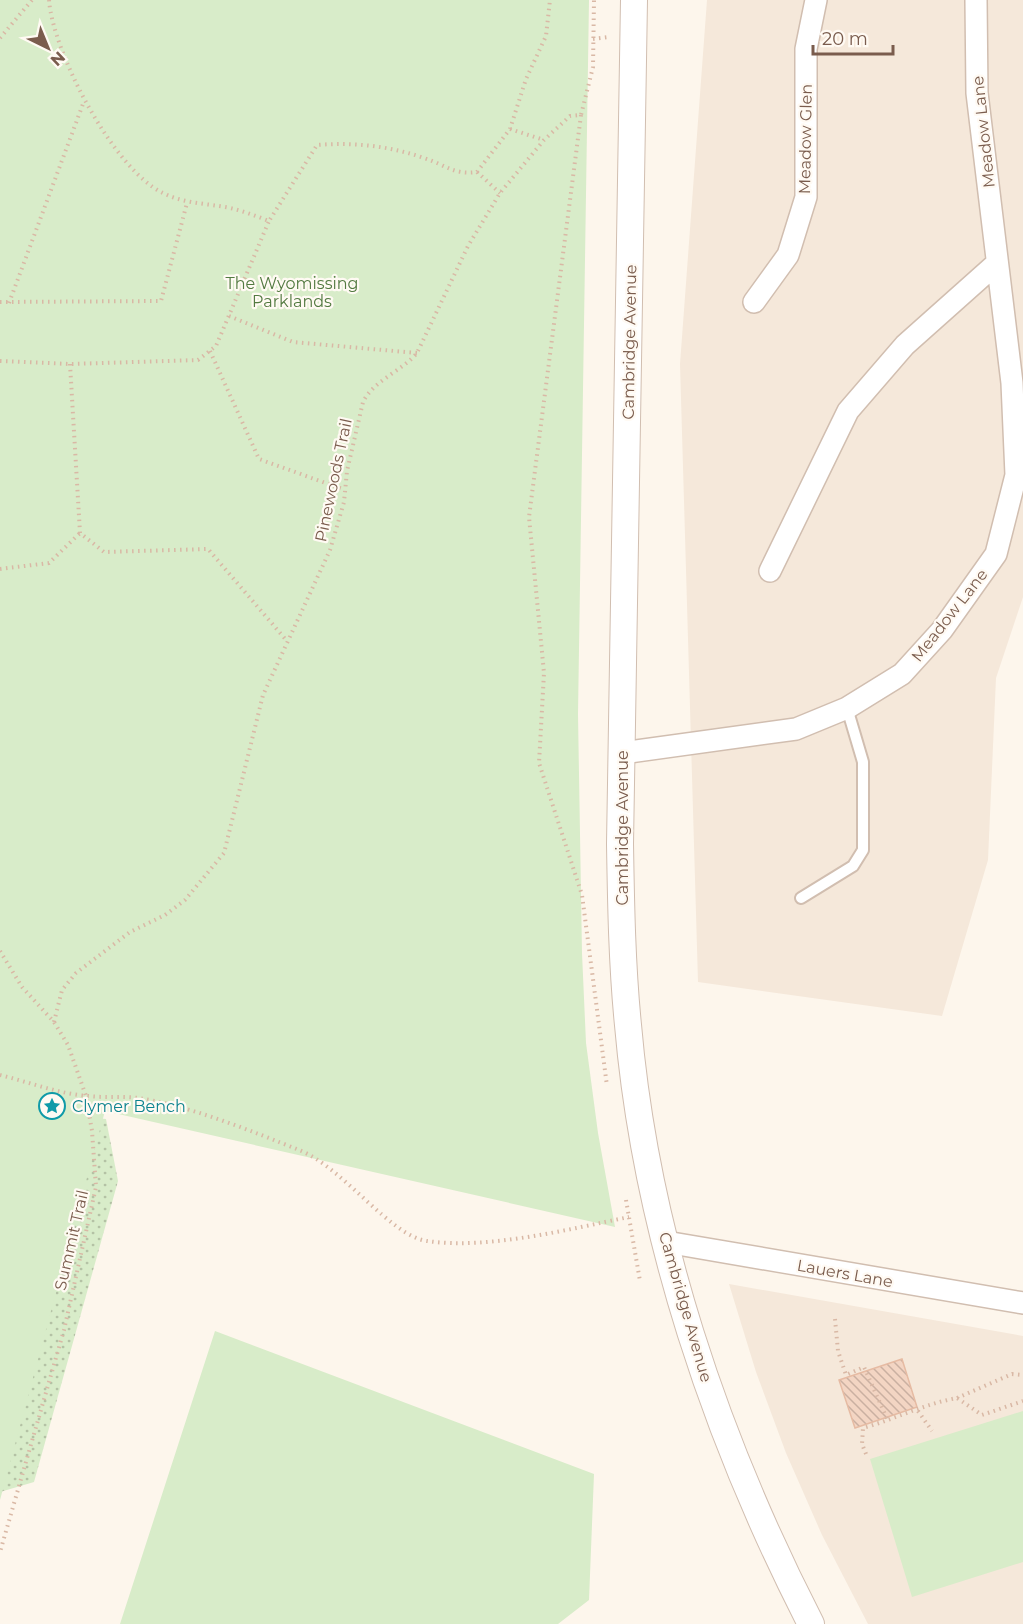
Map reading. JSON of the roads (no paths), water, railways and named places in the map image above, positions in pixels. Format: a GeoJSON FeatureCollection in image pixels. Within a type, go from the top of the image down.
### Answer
{"type":"FeatureCollection","features":[{"type":"Feature","properties":{"kind":"street","name":"Cambridge Avenue"},"geometry":{"type":"LineString","coordinates":[[634,0],[622,753],[621,933],[628,1027],[639,1106],[666,1242],[702,1368],[741,1476],[783,1570],[811,1624]]}},
{"type":"Feature","properties":{"kind":"street","name":"Meadow Glen"},"geometry":{"type":"LineString","coordinates":[[753,302],[788,255],[806,197],[806,49],[816,0]]}},
{"type":"Feature","properties":{"kind":"street","name":"Meadow Lane"},"geometry":{"type":"LineString","coordinates":[[622,753],[796,729],[847,708],[902,674],[942,630],[996,554],[1016,475],[1012,383],[977,93],[976,0]]}},
{"type":"Feature","properties":{"kind":"street"},"geometry":{"type":"LineString","coordinates":[[770,571],[848,411],[905,345],[997,263]]}},
{"type":"Feature","properties":{"kind":"street","name":"Lauers Lane"},"geometry":{"type":"LineString","coordinates":[[666,1242],[1023,1303]]}},
{"type":"Feature","properties":{"kind":"lane"},"geometry":{"type":"LineString","coordinates":[[801,898],[853,866],[863,850],[863,762],[847,708]]}},
{"type":"Feature","properties":{"kind":"place","name":"Clymer Bench"},"geometry":{"type":"Point","coordinates":[52,1106]}},
{"type":"Feature","properties":{"kind":"park label","name":"The Wyomissing Parklands"},"geometry":{"type":"Point","coordinates":[292,292]}}]}
